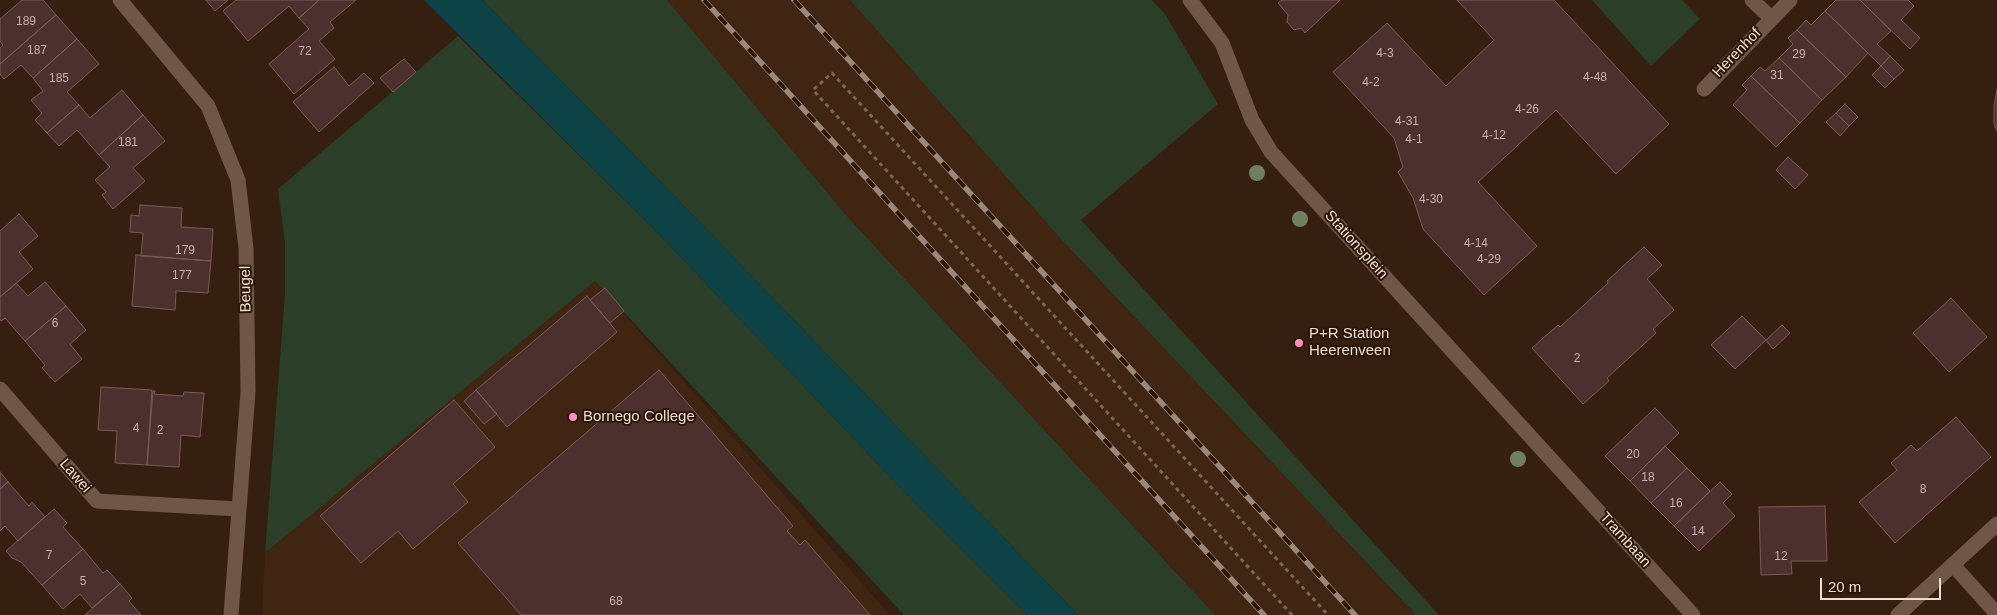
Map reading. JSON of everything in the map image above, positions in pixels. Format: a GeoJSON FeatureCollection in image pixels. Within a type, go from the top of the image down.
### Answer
{"type":"FeatureCollection","features":[{"type":"Feature","properties":{"kind":"street","name":"Beugel"},"geometry":{"type":"LineString","coordinates":[[120,0],[208,106],[238,180],[246,248],[248,392],[231,615]]}},
{"type":"Feature","properties":{"kind":"street","name":"Stationsplein"},"geometry":{"type":"LineString","coordinates":[[1190,0],[1222,43],[1252,120],[1271,152],[1557,466]]}},
{"type":"Feature","properties":{"kind":"street","name":"Herenhof"},"geometry":{"type":"LineString","coordinates":[[1752,0],[1771,18]]}},
{"type":"Feature","properties":{"kind":"street","name":"Herenhof"},"geometry":{"type":"LineString","coordinates":[[1704,89],[1790,0]]}},
{"type":"Feature","properties":{"kind":"street","name":"Lawei"},"geometry":{"type":"LineString","coordinates":[[0,389],[97,501],[238,509]]}},
{"type":"Feature","properties":{"kind":"street","name":"Trambaan"},"geometry":{"type":"LineString","coordinates":[[1557,466],[1693,615]]}},
{"type":"Feature","properties":{"kind":"street"},"geometry":{"type":"LineString","coordinates":[[1898,615],[1997,524]]}},
{"type":"Feature","properties":{"kind":"street"},"geometry":{"type":"LineString","coordinates":[[1954,565],[1997,614]]}},
{"type":"Feature","properties":{"kind":"path"},"geometry":{"type":"LineString","coordinates":[[1292,615],[814,90],[832,73],[1328,615]]}},
{"type":"Feature","properties":{"kind":"shaded area"},"geometry":{"type":"Polygon","coordinates":[[[667,0],[850,0],[1060,238],[1416,615],[1215,615],[846,215],[667,0]]]}},
{"type":"Feature","properties":{"kind":"shaded area","name":"Bornego College"},"geometry":{"type":"Polygon","coordinates":[[[595,281],[890,615],[262,615],[265,553],[595,281]]]}},
{"type":"Feature","properties":{"kind":"green space"},"geometry":{"type":"Polygon","coordinates":[[[482,0],[667,0],[846,215],[1215,615],[1078,615],[684,206],[482,0]]]}},
{"type":"Feature","properties":{"kind":"green space"},"geometry":{"type":"Polygon","coordinates":[[[850,0],[1152,0],[1165,14],[1218,104],[1081,220],[1439,615],[1416,615],[1060,238],[850,0]]]}},
{"type":"Feature","properties":{"kind":"green space"},"geometry":{"type":"Polygon","coordinates":[[[1592,0],[1682,0],[1700,19],[1651,66],[1592,0]]]}},
{"type":"Feature","properties":{"kind":"green space"},"geometry":{"type":"Polygon","coordinates":[[[458,36],[656,231],[917,505],[1027,615],[904,615],[595,281],[265,553],[285,293],[285,243],[278,189],[458,36]]]}},
{"type":"Feature","properties":{"kind":"water"},"geometry":{"type":"Polygon","coordinates":[[[424,0],[482,0],[684,206],[1078,615],[1027,615],[917,505],[656,231],[424,0]]]}},
{"type":"Feature","properties":{"kind":"building"},"geometry":{"type":"Polygon","coordinates":[[[22,0],[43,0],[56,15],[0,64],[0,48],[3,45],[0,41],[0,19],[22,0]]]}},
{"type":"Feature","properties":{"kind":"building"},"geometry":{"type":"Polygon","coordinates":[[[206,0],[228,0],[215,11],[206,0]]]}},
{"type":"Feature","properties":{"kind":"building"},"geometry":{"type":"Polygon","coordinates":[[[236,0],[319,0],[299,18],[289,6],[248,41],[223,11],[236,0]]]}},
{"type":"Feature","properties":{"kind":"building"},"geometry":{"type":"Polygon","coordinates":[[[319,0],[356,0],[330,22],[334,28],[319,41],[335,59],[294,94],[269,64],[309,29],[299,18],[319,0]]]}},
{"type":"Feature","properties":{"kind":"building"},"geometry":{"type":"Polygon","coordinates":[[[1282,0],[1340,0],[1305,33],[1301,28],[1294,30],[1287,22],[1288,15],[1278,3],[1282,0]]]}},
{"type":"Feature","properties":{"kind":"building"},"geometry":{"type":"Polygon","coordinates":[[[1457,0],[1554,0],[1669,124],[1616,174],[1556,110],[1478,182],[1537,246],[1484,295],[1423,229],[1413,198],[1398,172],[1403,167],[1394,138],[1333,72],[1387,23],[1446,86],[1494,40],[1457,0]]]}},
{"type":"Feature","properties":{"kind":"building"},"geometry":{"type":"Polygon","coordinates":[[[1836,0],[1860,0],[1891,31],[1877,44],[1890,56],[1881,66],[1825,11],[1836,0]]]}},
{"type":"Feature","properties":{"kind":"building"},"geometry":{"type":"Polygon","coordinates":[[[1860,0],[1908,0],[1914,6],[1901,20],[1920,38],[1910,49],[1860,0]]]}},
{"type":"Feature","properties":{"kind":"building"},"geometry":{"type":"Polygon","coordinates":[[[1825,11],[1868,53],[1846,77],[1797,30],[1806,20],[1811,25],[1825,11]]]}},
{"type":"Feature","properties":{"kind":"building"},"geometry":{"type":"Polygon","coordinates":[[[56,15],[77,39],[33,78],[21,65],[4,79],[0,74],[0,64],[56,15]]]}},
{"type":"Feature","properties":{"kind":"building"},"geometry":{"type":"Polygon","coordinates":[[[1797,30],[1846,77],[1822,100],[1779,58],[1793,44],[1788,38],[1797,30]]]}},
{"type":"Feature","properties":{"kind":"building"},"geometry":{"type":"Polygon","coordinates":[[[77,39],[99,64],[67,92],[79,105],[47,133],[35,120],[42,113],[31,100],[43,91],[33,78],[77,39]]]}},
{"type":"Feature","properties":{"kind":"building"},"geometry":{"type":"Polygon","coordinates":[[[1890,56],[1904,70],[1894,79],[1881,66],[1890,56]]]}},
{"type":"Feature","properties":{"kind":"building"},"geometry":{"type":"Polygon","coordinates":[[[1779,58],[1822,100],[1800,123],[1751,76],[1760,67],[1765,71],[1779,58]]]}},
{"type":"Feature","properties":{"kind":"building"},"geometry":{"type":"Polygon","coordinates":[[[404,59],[416,72],[393,92],[380,78],[404,59]]]}},
{"type":"Feature","properties":{"kind":"building"},"geometry":{"type":"Polygon","coordinates":[[[1881,66],[1894,79],[1885,88],[1872,75],[1881,66]]]}},
{"type":"Feature","properties":{"kind":"building"},"geometry":{"type":"Polygon","coordinates":[[[334,67],[349,86],[364,73],[374,83],[319,132],[293,102],[334,67]]]}},
{"type":"Feature","properties":{"kind":"building"},"geometry":{"type":"Polygon","coordinates":[[[1751,76],[1800,123],[1776,147],[1733,105],[1747,90],[1742,85],[1751,76]]]}},
{"type":"Feature","properties":{"kind":"building"},"geometry":{"type":"Polygon","coordinates":[[[122,90],[143,115],[99,155],[77,130],[59,146],[47,133],[79,105],[90,118],[122,90]]]}},
{"type":"Feature","properties":{"kind":"building"},"geometry":{"type":"Polygon","coordinates":[[[1997,90],[1997,131],[1994,124],[1994,106],[1997,90]]]}},
{"type":"Feature","properties":{"kind":"building"},"geometry":{"type":"Polygon","coordinates":[[[1845,104],[1858,117],[1849,126],[1836,113],[1845,104]]]}},
{"type":"Feature","properties":{"kind":"building"},"geometry":{"type":"Polygon","coordinates":[[[1836,113],[1849,126],[1840,136],[1826,122],[1836,113]]]}},
{"type":"Feature","properties":{"kind":"building"},"geometry":{"type":"Polygon","coordinates":[[[143,115],[165,141],[133,168],[145,181],[113,209],[102,195],[106,192],[95,180],[110,167],[99,155],[143,115]]]}},
{"type":"Feature","properties":{"kind":"building"},"geometry":{"type":"Polygon","coordinates":[[[1788,157],[1808,175],[1795,189],[1776,170],[1788,157]]]}},
{"type":"Feature","properties":{"kind":"building"},"geometry":{"type":"Polygon","coordinates":[[[140,205],[182,208],[181,227],[213,229],[211,261],[141,256],[143,233],[130,232],[131,215],[139,216],[140,205]]]}},
{"type":"Feature","properties":{"kind":"building"},"geometry":{"type":"Polygon","coordinates":[[[19,214],[38,236],[19,252],[33,269],[0,297],[0,231],[19,214]]]}},
{"type":"Feature","properties":{"kind":"building"},"geometry":{"type":"Polygon","coordinates":[[[1644,247],[1662,265],[1647,279],[1674,310],[1653,329],[1656,333],[1607,378],[1609,381],[1583,404],[1532,348],[1558,325],[1560,327],[1644,247]]]}},
{"type":"Feature","properties":{"kind":"building"},"geometry":{"type":"Polygon","coordinates":[[[136,255],[211,261],[208,293],[176,291],[175,310],[132,306],[136,255]]]}},
{"type":"Feature","properties":{"kind":"building"},"geometry":{"type":"Polygon","coordinates":[[[45,282],[66,306],[25,341],[5,318],[1,321],[0,297],[16,283],[28,296],[45,282]]]}},
{"type":"Feature","properties":{"kind":"building"},"geometry":{"type":"Polygon","coordinates":[[[605,288],[624,311],[610,323],[590,300],[605,288]]]}},
{"type":"Feature","properties":{"kind":"building"},"geometry":{"type":"Polygon","coordinates":[[[587,296],[617,332],[507,427],[476,390],[587,296]]]}},
{"type":"Feature","properties":{"kind":"building"},"geometry":{"type":"Polygon","coordinates":[[[1951,298],[1987,337],[1949,372],[1913,333],[1951,298]]]}},
{"type":"Feature","properties":{"kind":"building"},"geometry":{"type":"Polygon","coordinates":[[[66,306],[86,330],[70,344],[82,359],[55,382],[42,368],[45,365],[25,341],[66,306]]]}},
{"type":"Feature","properties":{"kind":"building"},"geometry":{"type":"Polygon","coordinates":[[[1742,316],[1766,340],[1735,369],[1711,345],[1742,316]]]}},
{"type":"Feature","properties":{"kind":"building"},"geometry":{"type":"Polygon","coordinates":[[[1782,325],[1790,333],[1773,349],[1766,340],[1782,325]]]}},
{"type":"Feature","properties":{"kind":"building"},"geometry":{"type":"Polygon","coordinates":[[[659,370],[793,526],[787,531],[800,545],[805,540],[870,615],[521,615],[458,543],[659,370]]]}},
{"type":"Feature","properties":{"kind":"building"},"geometry":{"type":"Polygon","coordinates":[[[101,387],[152,390],[147,465],[115,463],[117,431],[98,430],[101,387]]]}},
{"type":"Feature","properties":{"kind":"building"},"geometry":{"type":"Polygon","coordinates":[[[476,390],[497,414],[484,424],[464,401],[476,390]]]}},
{"type":"Feature","properties":{"kind":"building"},"geometry":{"type":"Polygon","coordinates":[[[153,391],[155,391],[154,394],[183,396],[184,392],[204,393],[200,437],[181,435],[179,467],[147,465],[153,391]]]}},
{"type":"Feature","properties":{"kind":"building"},"geometry":{"type":"Polygon","coordinates":[[[454,400],[495,447],[453,484],[468,502],[413,549],[398,531],[361,563],[320,516],[454,400]]]}},
{"type":"Feature","properties":{"kind":"building"},"geometry":{"type":"Polygon","coordinates":[[[1655,408],[1679,433],[1630,481],[1605,456],[1655,408]]]}},
{"type":"Feature","properties":{"kind":"building"},"geometry":{"type":"Polygon","coordinates":[[[1956,417],[1991,457],[1895,543],[1859,502],[1897,470],[1891,463],[1911,445],[1917,451],[1956,417]]]}},
{"type":"Feature","properties":{"kind":"building"},"geometry":{"type":"Polygon","coordinates":[[[1665,446],[1687,468],[1651,503],[1630,481],[1665,446]]]}},
{"type":"Feature","properties":{"kind":"building"},"geometry":{"type":"Polygon","coordinates":[[[1687,468],[1710,491],[1674,526],[1651,503],[1687,468]]]}},
{"type":"Feature","properties":{"kind":"building"},"geometry":{"type":"Polygon","coordinates":[[[0,472],[8,482],[0,489],[0,472]]]}},
{"type":"Feature","properties":{"kind":"building"},"geometry":{"type":"Polygon","coordinates":[[[8,482],[29,506],[32,502],[45,517],[18,541],[5,526],[0,531],[0,489],[8,482]]]}},
{"type":"Feature","properties":{"kind":"building"},"geometry":{"type":"Polygon","coordinates":[[[1720,482],[1732,494],[1723,503],[1735,516],[1699,551],[1674,526],[1720,482]]]}},
{"type":"Feature","properties":{"kind":"building"},"geometry":{"type":"Polygon","coordinates":[[[1825,506],[1827,561],[1791,561],[1792,574],[1761,575],[1759,507],[1825,506]]]}},
{"type":"Feature","properties":{"kind":"building"},"geometry":{"type":"Polygon","coordinates":[[[54,509],[67,523],[63,527],[83,549],[42,585],[21,562],[12,558],[6,551],[54,509]]]}},
{"type":"Feature","properties":{"kind":"building"},"geometry":{"type":"Polygon","coordinates":[[[83,549],[103,573],[107,570],[120,584],[92,608],[80,594],[63,609],[42,585],[83,549]]]}},
{"type":"Feature","properties":{"kind":"building"},"geometry":{"type":"Polygon","coordinates":[[[120,584],[132,598],[129,601],[141,615],[85,615],[120,584]]]}},
{"type":"Feature","properties":{"kind":"railway"},"geometry":{"type":"LineString","coordinates":[[704,0],[1264,615]]}},
{"type":"Feature","properties":{"kind":"railway"},"geometry":{"type":"LineString","coordinates":[[794,0],[1355,615]]}},
{"type":"Feature","properties":{"kind":"place","name":"P+R Station Heerenveen"},"geometry":{"type":"Point","coordinates":[1299,343]}},
{"type":"Feature","properties":{"kind":"place","name":"Bornego College"},"geometry":{"type":"Point","coordinates":[573,417]}}]}
